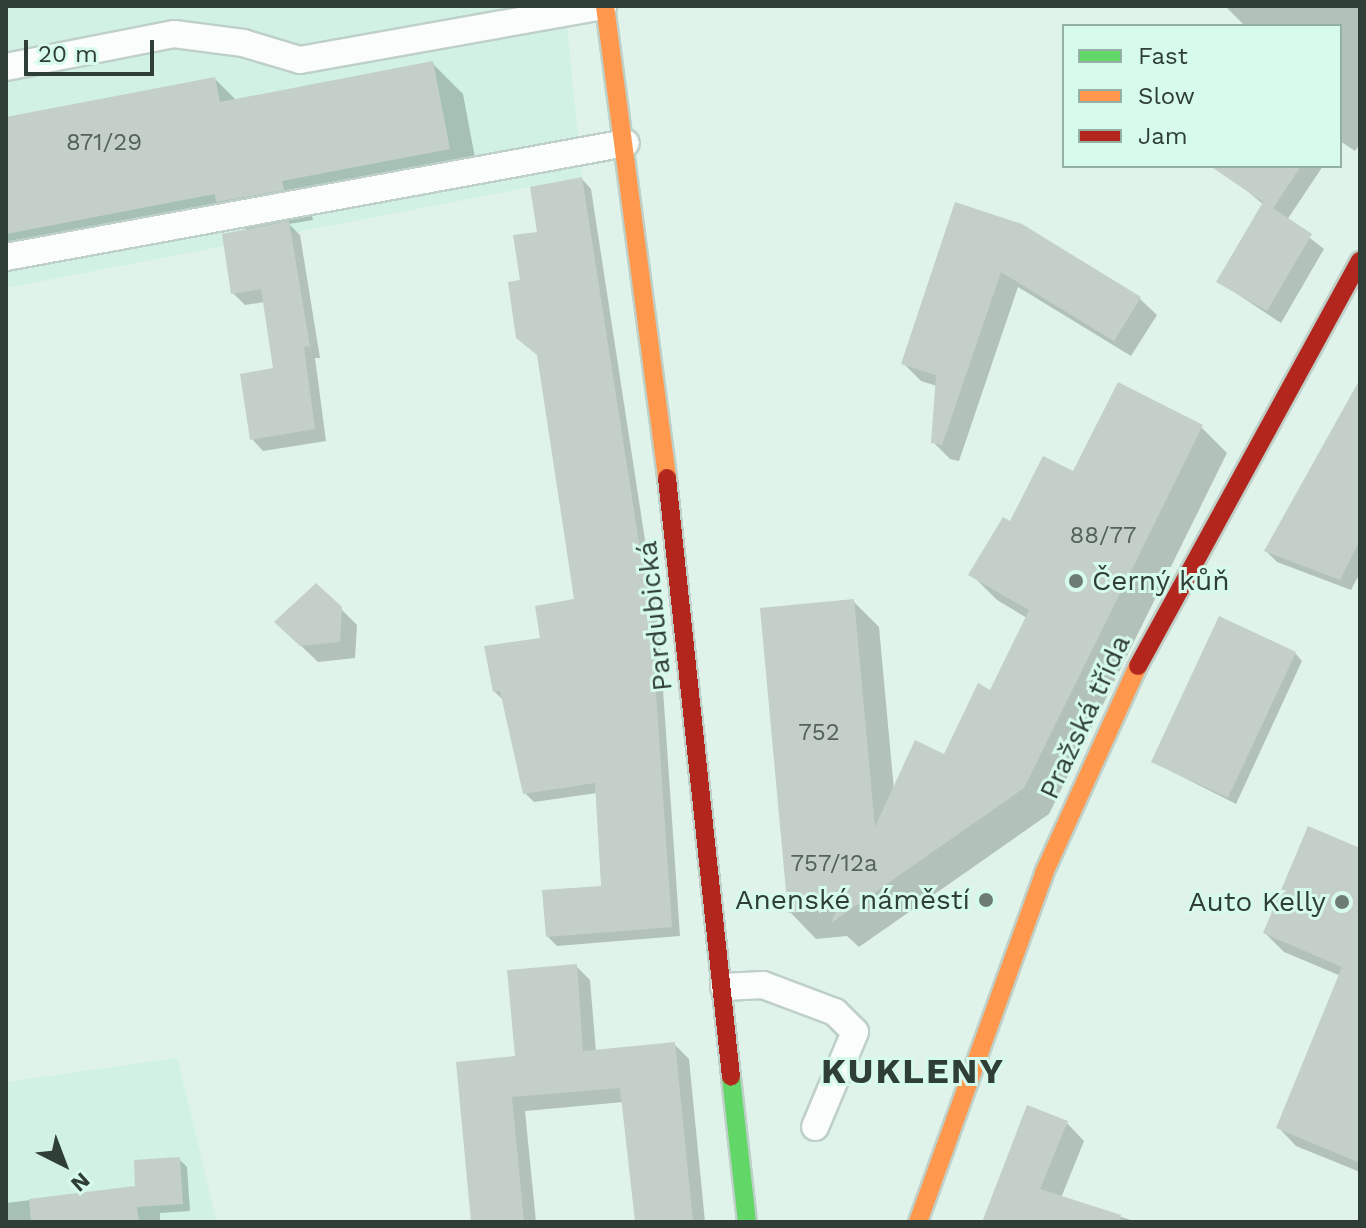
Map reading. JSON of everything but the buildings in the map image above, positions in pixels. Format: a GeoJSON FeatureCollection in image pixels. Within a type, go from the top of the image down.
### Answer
{"type":"FeatureCollection","features":[{"type":"Feature","properties":{"kind":"street","name":"Pardubická"},"geometry":{"type":"LineString","coordinates":[[604,6],[626,143],[724,987],[747,1222]]}},
{"type":"Feature","properties":{"kind":"street","name":"Pražská třída"},"geometry":{"type":"LineString","coordinates":[[918,1222],[1044,873],[1122,696],[1360,261]]}},
{"type":"Feature","properties":{"kind":"lane"},"geometry":{"type":"LineString","coordinates":[[6,67],[174,34],[243,43],[300,60],[604,6]]}},
{"type":"Feature","properties":{"kind":"lane"},"geometry":{"type":"LineString","coordinates":[[6,257],[626,143]]}},
{"type":"Feature","properties":{"kind":"lane"},"geometry":{"type":"LineString","coordinates":[[724,987],[768,987],[835,1012],[855,1032],[815,1127]]}},
{"type":"Feature","properties":{"kind":"shaded area"},"geometry":{"type":"Polygon","coordinates":[[[6,6],[565,6],[582,177],[6,288],[6,6]]]}},
{"type":"Feature","properties":{"kind":"shaded area"},"geometry":{"type":"Polygon","coordinates":[[[177,1058],[217,1222],[6,1222],[6,1082],[177,1058]]]}},
{"type":"Feature","properties":{"kind":"traffic: fast"},"geometry":{"type":"LineString","coordinates":[[731,1077],[747,1222]]}},
{"type":"Feature","properties":{"kind":"traffic: slow"},"geometry":{"type":"LineString","coordinates":[[605,6],[667,478]]}},
{"type":"Feature","properties":{"kind":"traffic: slow"},"geometry":{"type":"LineString","coordinates":[[918,1222],[1044,873],[1138,666]]}},
{"type":"Feature","properties":{"kind":"traffic: jam"},"geometry":{"type":"LineString","coordinates":[[1138,666],[1360,261]]}},
{"type":"Feature","properties":{"kind":"traffic: jam"},"geometry":{"type":"LineString","coordinates":[[667,478],[731,1077]]}},
{"type":"Feature","properties":{"kind":"place","name":"Černý kůň"},"geometry":{"type":"Point","coordinates":[1076,581]}},
{"type":"Feature","properties":{"kind":"place","name":"Anenské náměstí"},"geometry":{"type":"Point","coordinates":[986,900]}},
{"type":"Feature","properties":{"kind":"place","name":"Auto Kelly"},"geometry":{"type":"Point","coordinates":[1342,902]}},
{"type":"Feature","properties":{"kind":"district","name":"KUKLENY"},"geometry":{"type":"Point","coordinates":[913,1072]}}]}
